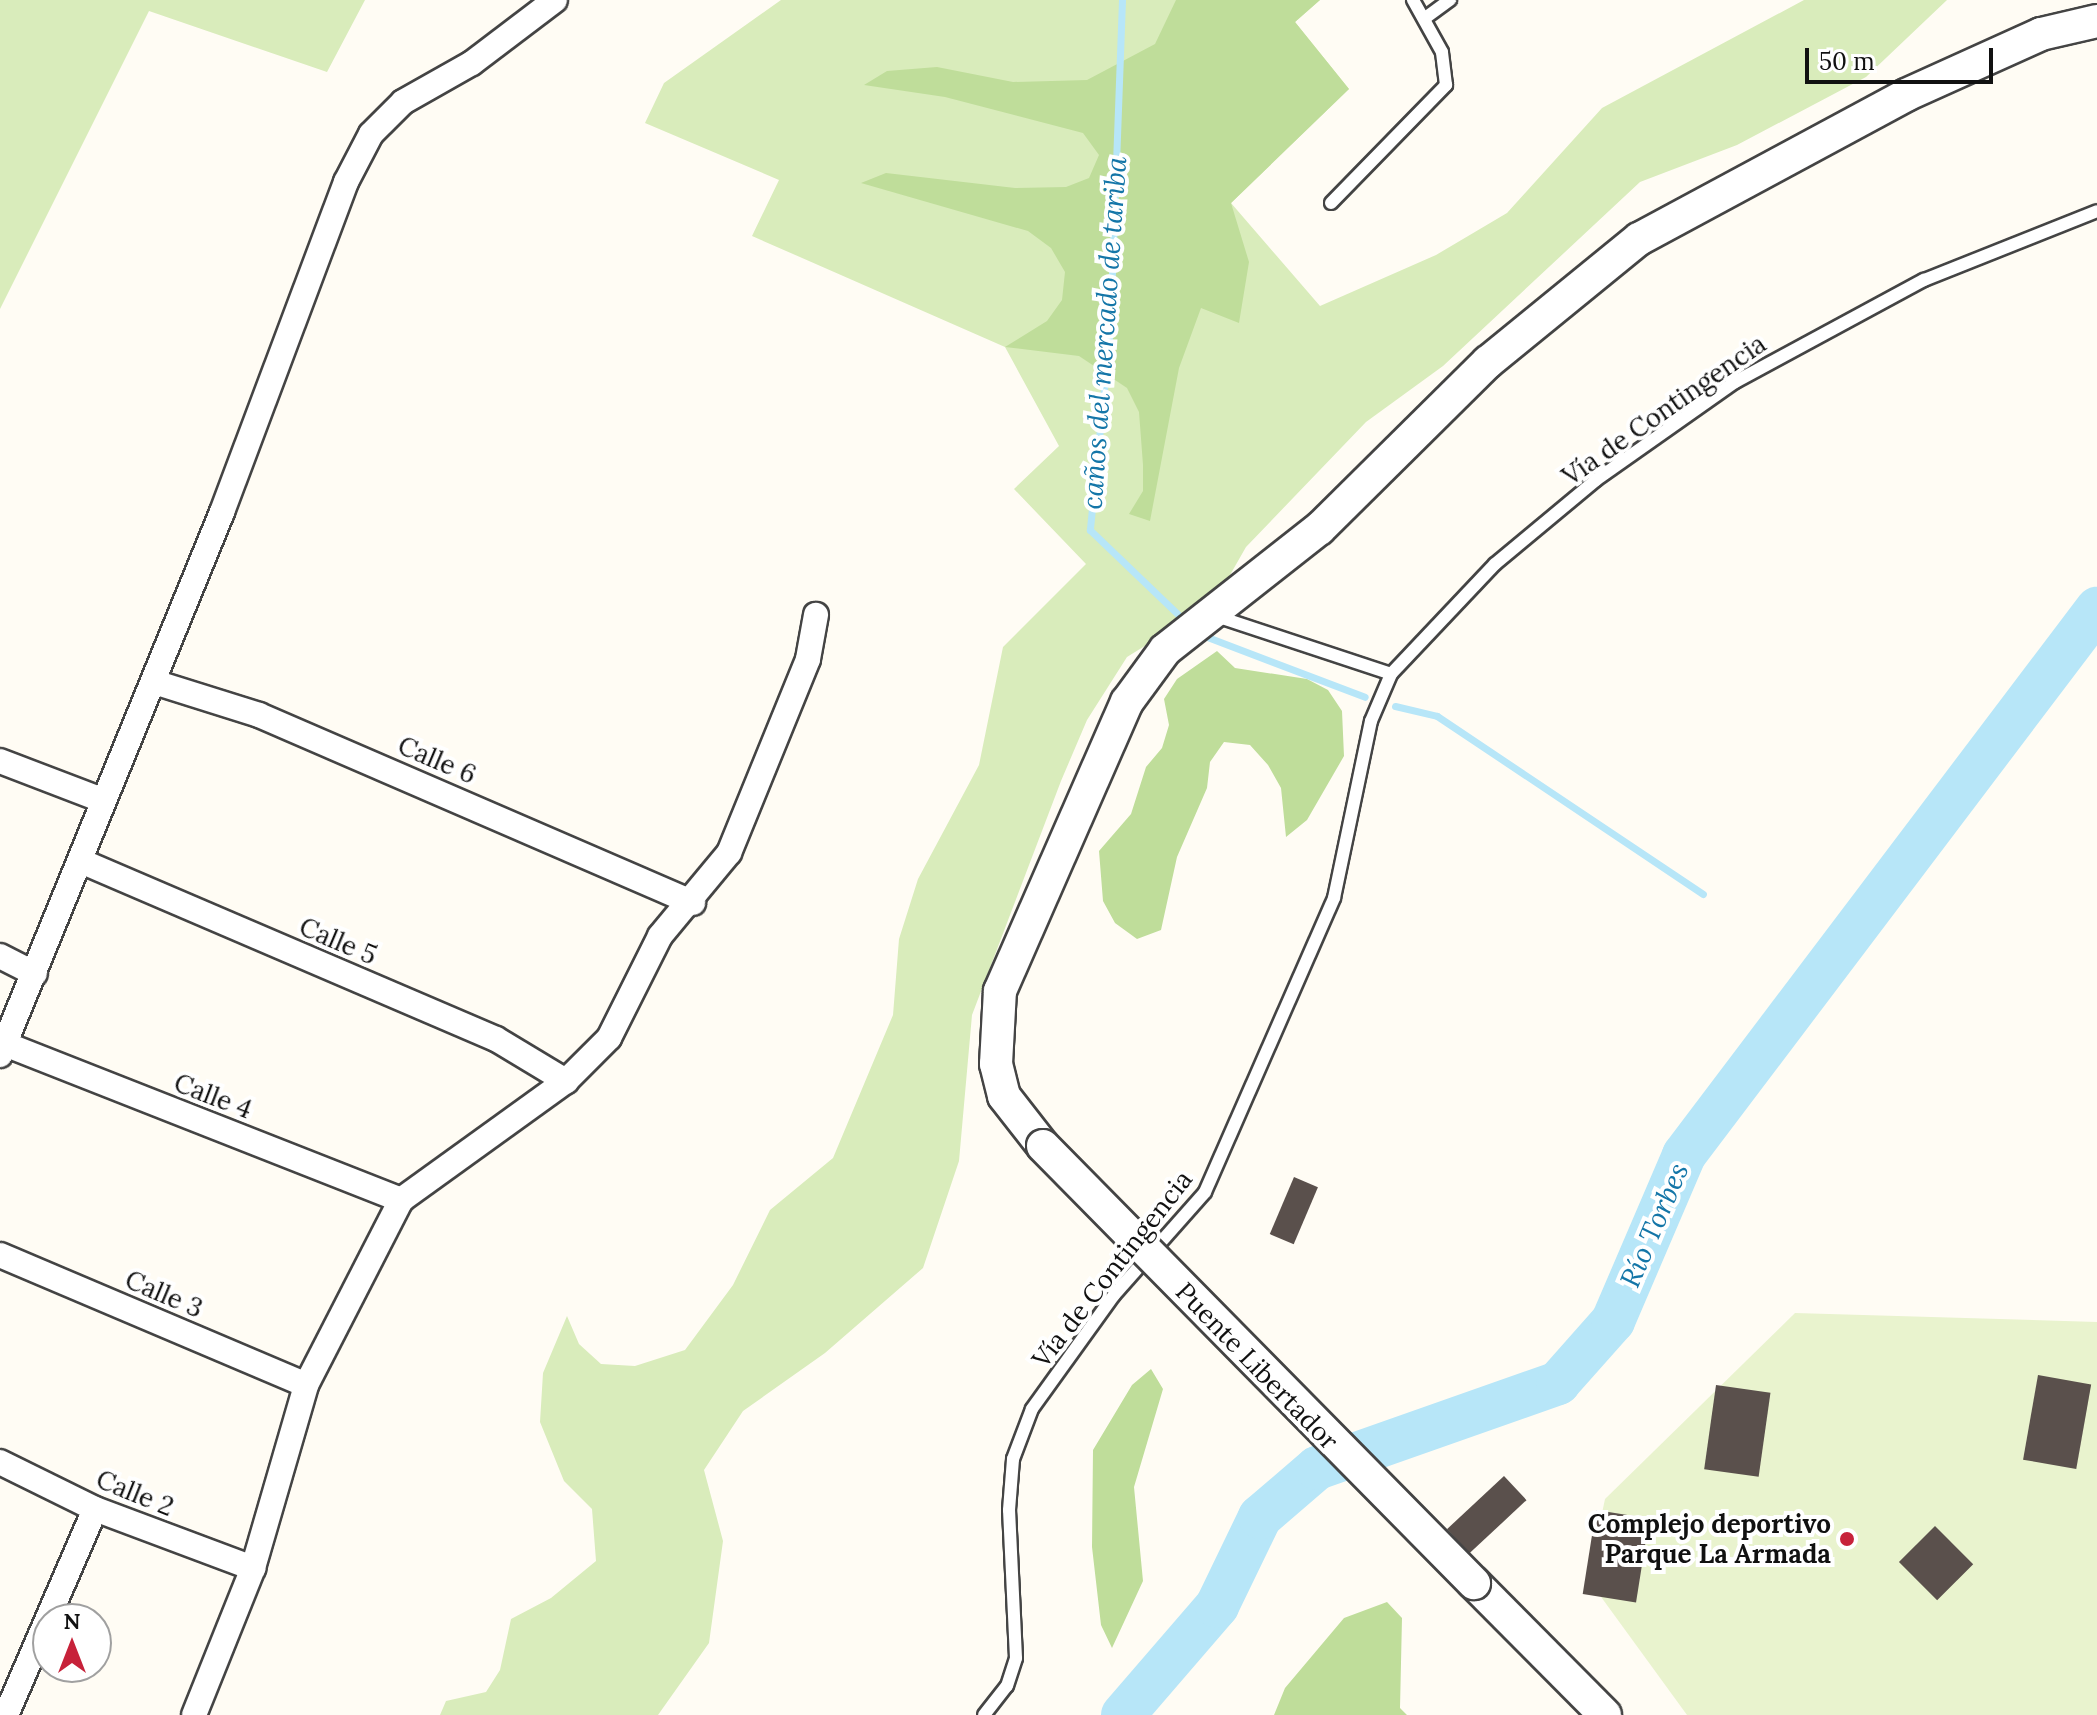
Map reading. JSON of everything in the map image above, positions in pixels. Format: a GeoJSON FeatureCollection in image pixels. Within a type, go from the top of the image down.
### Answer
{"type":"FeatureCollection","features":[{"type":"Feature","properties":{"kind":"street"},"geometry":{"type":"LineString","coordinates":[[2,1049],[83,862],[102,800],[154,682],[346,182],[371,134],[403,102],[472,63],[555,0]]}},
{"type":"Feature","properties":{"kind":"street","name":"Puente Libertador"},"geometry":{"type":"LineString","coordinates":[[1605,1715],[1043,1146],[1004,1096],[996,1064],[1000,991],[1127,702],[1165,650],[1216,616],[1319,529],[1488,362],[1639,239],[1906,95],[2041,34],[2097,21]]}},
{"type":"Feature","properties":{"kind":"street"},"geometry":{"type":"LineString","coordinates":[[194,1715],[253,1568],[306,1385],[401,1200],[566,1081],[609,1038],[660,936],[693,903],[729,853],[808,659],[816,615]]}},
{"type":"Feature","properties":{"kind":"street","name":"Calle 6"},"geometry":{"type":"LineString","coordinates":[[154,682],[259,715],[693,903]]}},
{"type":"Feature","properties":{"kind":"street"},"geometry":{"type":"LineString","coordinates":[[0,761],[102,800]]}},
{"type":"Feature","properties":{"kind":"street","name":"Calle 5"},"geometry":{"type":"LineString","coordinates":[[83,862],[496,1039],[566,1081]]}},
{"type":"Feature","properties":{"kind":"street"},"geometry":{"type":"LineString","coordinates":[[0,956],[35,974]]}},
{"type":"Feature","properties":{"kind":"street","name":"Calle 4"},"geometry":{"type":"LineString","coordinates":[[2,1049],[401,1200]]}},
{"type":"Feature","properties":{"kind":"street","name":"Calle 3"},"geometry":{"type":"LineString","coordinates":[[0,1255],[306,1385]]}},
{"type":"Feature","properties":{"kind":"street","name":"Calle 2"},"geometry":{"type":"LineString","coordinates":[[0,1462],[95,1509],[253,1568]]}},
{"type":"Feature","properties":{"kind":"street"},"geometry":{"type":"LineString","coordinates":[[6,1715],[95,1509]]}},
{"type":"Feature","properties":{"kind":"lane"},"geometry":{"type":"LineString","coordinates":[[1331,203],[1446,85],[1442,52],[1413,0]]}},
{"type":"Feature","properties":{"kind":"lane"},"geometry":{"type":"LineString","coordinates":[[1425,18],[1450,0]]}},
{"type":"Feature","properties":{"kind":"lane","name":"Vía de Contingencia"},"geometry":{"type":"LineString","coordinates":[[984,1715],[1007,1686],[1016,1658],[1009,1510],[1013,1459],[1032,1409],[1114,1295],[1205,1192],[1334,898],[1371,721],[1391,674],[1495,564],[1596,480],[1735,382],[1924,280],[2097,211]]}},
{"type":"Feature","properties":{"kind":"lane"},"geometry":{"type":"LineString","coordinates":[[1216,616],[1391,674]]}},
{"type":"Feature","properties":{"kind":"green space"},"geometry":{"type":"Polygon","coordinates":[[[0,0],[365,0],[327,72],[149,11],[0,309],[0,0]]]}},
{"type":"Feature","properties":{"kind":"green space"},"geometry":{"type":"Polygon","coordinates":[[[781,0],[1320,0],[1295,22],[1349,89],[1231,203],[1320,306],[1436,255],[1507,213],[1602,108],[1804,0],[1947,0],[1866,77],[1737,145],[1640,182],[1443,366],[1366,422],[1246,547],[1214,603],[1127,657],[1087,720],[972,1015],[959,1161],[923,1268],[825,1353],[743,1411],[704,1470],[723,1541],[709,1643],[658,1715],[440,1715],[446,1701],[486,1692],[500,1670],[511,1619],[551,1598],[596,1561],[592,1509],[564,1481],[540,1422],[543,1373],[567,1316],[579,1344],[601,1364],[635,1366],[685,1350],[733,1285],[770,1210],[833,1158],[893,1015],[899,939],[918,879],[979,765],[1003,647],[1086,564],[1014,489],[1059,446],[1005,347],[752,236],[779,180],[645,123],[664,83],[781,0]]]}},
{"type":"Feature","properties":{"kind":"green space"},"geometry":{"type":"Polygon","coordinates":[[[1176,0],[1320,0],[1295,22],[1349,89],[1231,203],[1249,262],[1239,323],[1201,308],[1179,368],[1150,521],[1129,514],[1143,491],[1143,465],[1139,412],[1127,388],[1079,356],[1005,347],[1047,321],[1062,300],[1065,272],[1051,248],[1028,231],[861,183],[886,173],[1015,188],[1066,187],[1089,178],[1099,155],[1083,133],[945,97],[864,85],[887,71],[937,67],[1013,82],[1087,80],[1155,44],[1176,0]]]}},
{"type":"Feature","properties":{"kind":"green space"},"geometry":{"type":"Polygon","coordinates":[[[1217,651],[1235,668],[1307,679],[1328,690],[1342,711],[1344,756],[1307,820],[1286,837],[1281,788],[1268,765],[1250,745],[1224,742],[1210,762],[1207,788],[1177,857],[1161,930],[1137,939],[1115,923],[1103,901],[1099,851],[1131,814],[1146,767],[1162,748],[1169,725],[1164,699],[1177,679],[1217,651]]]}},
{"type":"Feature","properties":{"kind":"green space","name":"Complejo deportivo Parque La Armada"},"geometry":{"type":"Polygon","coordinates":[[[1795,1313],[2097,1322],[2097,1715],[1687,1715],[1588,1579],[1605,1499],[1795,1313]]]}},
{"type":"Feature","properties":{"kind":"green space"},"geometry":{"type":"Polygon","coordinates":[[[1151,1369],[1163,1389],[1134,1487],[1143,1581],[1112,1648],[1101,1625],[1092,1547],[1093,1450],[1132,1385],[1151,1369]]]}},
{"type":"Feature","properties":{"kind":"green space"},"geometry":{"type":"Polygon","coordinates":[[[1387,1602],[1402,1618],[1400,1708],[1407,1715],[1274,1715],[1285,1688],[1344,1618],[1387,1602]]]}},
{"type":"Feature","properties":{"kind":"building"},"geometry":{"type":"Polygon","coordinates":[[[1294,1177],[1318,1187],[1294,1244],[1270,1234],[1294,1177]]]}},
{"type":"Feature","properties":{"kind":"building"},"geometry":{"type":"Polygon","coordinates":[[[2038,1375],[2091,1384],[2076,1469],[2023,1460],[2038,1375]]]}},
{"type":"Feature","properties":{"kind":"building"},"geometry":{"type":"Polygon","coordinates":[[[1716,1385],[1770,1393],[1759,1477],[1704,1469],[1716,1385]]]}},
{"type":"Feature","properties":{"kind":"building"},"geometry":{"type":"Polygon","coordinates":[[[1504,1476],[1527,1500],[1469,1553],[1447,1529],[1504,1476]]]}},
{"type":"Feature","properties":{"kind":"building"},"geometry":{"type":"Polygon","coordinates":[[[1596,1510],[1649,1518],[1636,1602],[1583,1594],[1596,1510]]]}},
{"type":"Feature","properties":{"kind":"building"},"geometry":{"type":"Polygon","coordinates":[[[1935,1526],[1973,1564],[1937,1600],[1899,1562],[1935,1526]]]}},
{"type":"Feature","properties":{"kind":"waterway","name":"caños del mercado de tariba"},"geometry":{"type":"LineString","coordinates":[[1122,0],[1110,328],[1090,530],[1187,623]]}},
{"type":"Feature","properties":{"kind":"waterway","name":"Río Torbes"},"geometry":{"type":"LineString","coordinates":[[1123,1715],[1217,1606],[1260,1517],[1317,1468],[1558,1383],[1613,1321],[1684,1155],[2097,609]]}},
{"type":"Feature","properties":{"kind":"waterway","name":"caños del mercado de tariba"},"geometry":{"type":"LineString","coordinates":[[1202,635],[1365,697]]}},
{"type":"Feature","properties":{"kind":"waterway","name":"caños del mercado de tariba"},"geometry":{"type":"LineString","coordinates":[[1395,706],[1437,716],[1703,894]]}},
{"type":"Feature","properties":{"kind":"place","name":"Complejo deportivo Parque La Armada"},"geometry":{"type":"Point","coordinates":[1847,1539]}}]}
